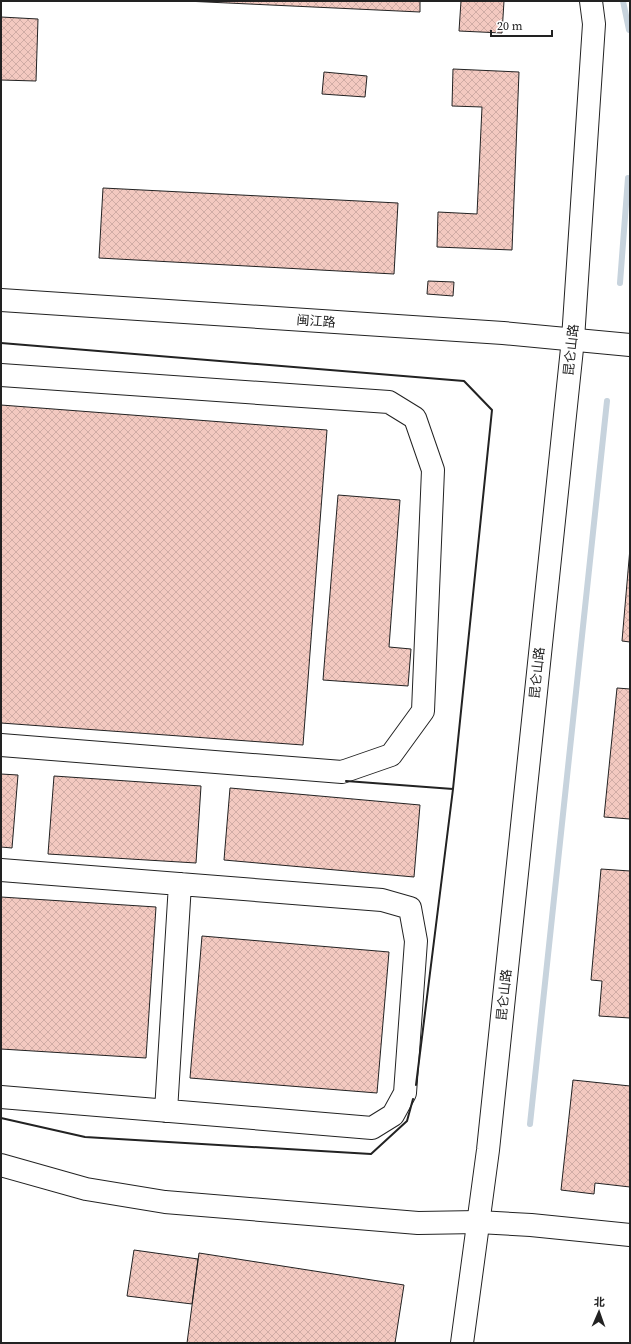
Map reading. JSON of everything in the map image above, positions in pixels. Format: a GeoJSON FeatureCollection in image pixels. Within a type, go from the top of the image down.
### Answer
{"type":"FeatureCollection","features":[{"type":"Feature","properties":{"kind":"main road","name":"昆仑山路"},"geometry":{"type":"LineString","coordinates":[[462,1343],[489,1142],[573,339],[594,24],[591,1]]}},
{"type":"Feature","properties":{"kind":"main road","name":"闽江路"},"geometry":{"type":"LineString","coordinates":[[1,300],[455,330],[630,345]]}},
{"type":"Feature","properties":{"kind":"main road"},"geometry":{"type":"LineString","coordinates":[[1,375],[389,402],[415,418],[432,470],[423,711],[391,755],[342,772],[1,745]]}},
{"type":"Feature","properties":{"kind":"main road"},"geometry":{"type":"LineString","coordinates":[[1,870],[382,900],[410,908],[416,941],[405,1093],[393,1115],[372,1128],[1,1097]]}},
{"type":"Feature","properties":{"kind":"main road"},"geometry":{"type":"LineString","coordinates":[[166,1111],[180,884]]}},
{"type":"Feature","properties":{"kind":"main road"},"geometry":{"type":"LineString","coordinates":[[1,1165],[86,1189],[165,1202],[418,1223],[478,1222],[531,1225],[630,1235]]}},
{"type":"Feature","properties":{"kind":"building"},"geometry":{"type":"Polygon","coordinates":[[[185,1],[420,1],[420,12],[185,1]]]}},
{"type":"Feature","properties":{"kind":"building"},"geometry":{"type":"Polygon","coordinates":[[[461,1],[504,1],[502,33],[459,31],[461,1]]]}},
{"type":"Feature","properties":{"kind":"building"},"geometry":{"type":"Polygon","coordinates":[[[1,17],[38,19],[36,81],[1,80],[1,17]]]}},
{"type":"Feature","properties":{"kind":"building"},"geometry":{"type":"Polygon","coordinates":[[[453,69],[519,72],[512,250],[437,247],[438,212],[477,214],[482,107],[452,106],[453,69]]]}},
{"type":"Feature","properties":{"kind":"building"},"geometry":{"type":"Polygon","coordinates":[[[324,72],[367,76],[365,97],[322,94],[324,72]]]}},
{"type":"Feature","properties":{"kind":"building"},"geometry":{"type":"Polygon","coordinates":[[[103,188],[398,203],[394,274],[99,258],[103,188]]]}},
{"type":"Feature","properties":{"kind":"building"},"geometry":{"type":"Polygon","coordinates":[[[428,281],[454,282],[453,296],[427,294],[428,281]]]}},
{"type":"Feature","properties":{"kind":"building"},"geometry":{"type":"Polygon","coordinates":[[[1,405],[327,430],[303,745],[1,723],[1,405]]]}},
{"type":"Feature","properties":{"kind":"building"},"geometry":{"type":"Polygon","coordinates":[[[338,495],[400,500],[389,647],[411,649],[408,686],[323,680],[338,495]]]}},
{"type":"Feature","properties":{"kind":"building"},"geometry":{"type":"Polygon","coordinates":[[[630,548],[630,642],[622,641],[630,548]]]}},
{"type":"Feature","properties":{"kind":"building"},"geometry":{"type":"Polygon","coordinates":[[[617,688],[630,689],[630,819],[604,817],[617,688]]]}},
{"type":"Feature","properties":{"kind":"building"},"geometry":{"type":"Polygon","coordinates":[[[1,774],[18,775],[12,848],[1,847],[1,774]]]}},
{"type":"Feature","properties":{"kind":"building"},"geometry":{"type":"Polygon","coordinates":[[[54,776],[201,786],[196,863],[48,854],[54,776]]]}},
{"type":"Feature","properties":{"kind":"building"},"geometry":{"type":"Polygon","coordinates":[[[230,788],[420,805],[414,877],[224,860],[230,788]]]}},
{"type":"Feature","properties":{"kind":"building"},"geometry":{"type":"Polygon","coordinates":[[[601,869],[630,871],[630,1018],[599,1016],[602,981],[591,980],[601,869]]]}},
{"type":"Feature","properties":{"kind":"building"},"geometry":{"type":"Polygon","coordinates":[[[1,897],[156,907],[146,1058],[1,1049],[1,897]]]}},
{"type":"Feature","properties":{"kind":"building"},"geometry":{"type":"Polygon","coordinates":[[[202,936],[389,952],[377,1093],[190,1078],[202,936]]]}},
{"type":"Feature","properties":{"kind":"building"},"geometry":{"type":"Polygon","coordinates":[[[573,1080],[630,1086],[630,1187],[595,1183],[594,1194],[561,1190],[573,1080]]]}},
{"type":"Feature","properties":{"kind":"building"},"geometry":{"type":"Polygon","coordinates":[[[134,1250],[198,1259],[192,1304],[127,1296],[134,1250]]]}},
{"type":"Feature","properties":{"kind":"building"},"geometry":{"type":"Polygon","coordinates":[[[199,1253],[404,1285],[395,1343],[187,1343],[199,1253]]]}},
{"type":"Feature","properties":{"kind":"waterway"},"geometry":{"type":"LineString","coordinates":[[623,1],[629,30]]}},
{"type":"Feature","properties":{"kind":"waterway"},"geometry":{"type":"LineString","coordinates":[[620,283],[628,178]]}},
{"type":"Feature","properties":{"kind":"waterway"},"geometry":{"type":"LineString","coordinates":[[530,1124],[607,401]]}},
{"type":"Feature","properties":{"kind":"wall"},"geometry":{"type":"LineString","coordinates":[[1,343],[464,381],[492,410],[453,789],[416,1085]]}},
{"type":"Feature","properties":{"kind":"wall"},"geometry":{"type":"LineString","coordinates":[[346,781],[453,789]]}},
{"type":"Feature","properties":{"kind":"wall"},"geometry":{"type":"LineString","coordinates":[[1,1118],[85,1137],[371,1154],[407,1121],[413,1099]]}}]}
